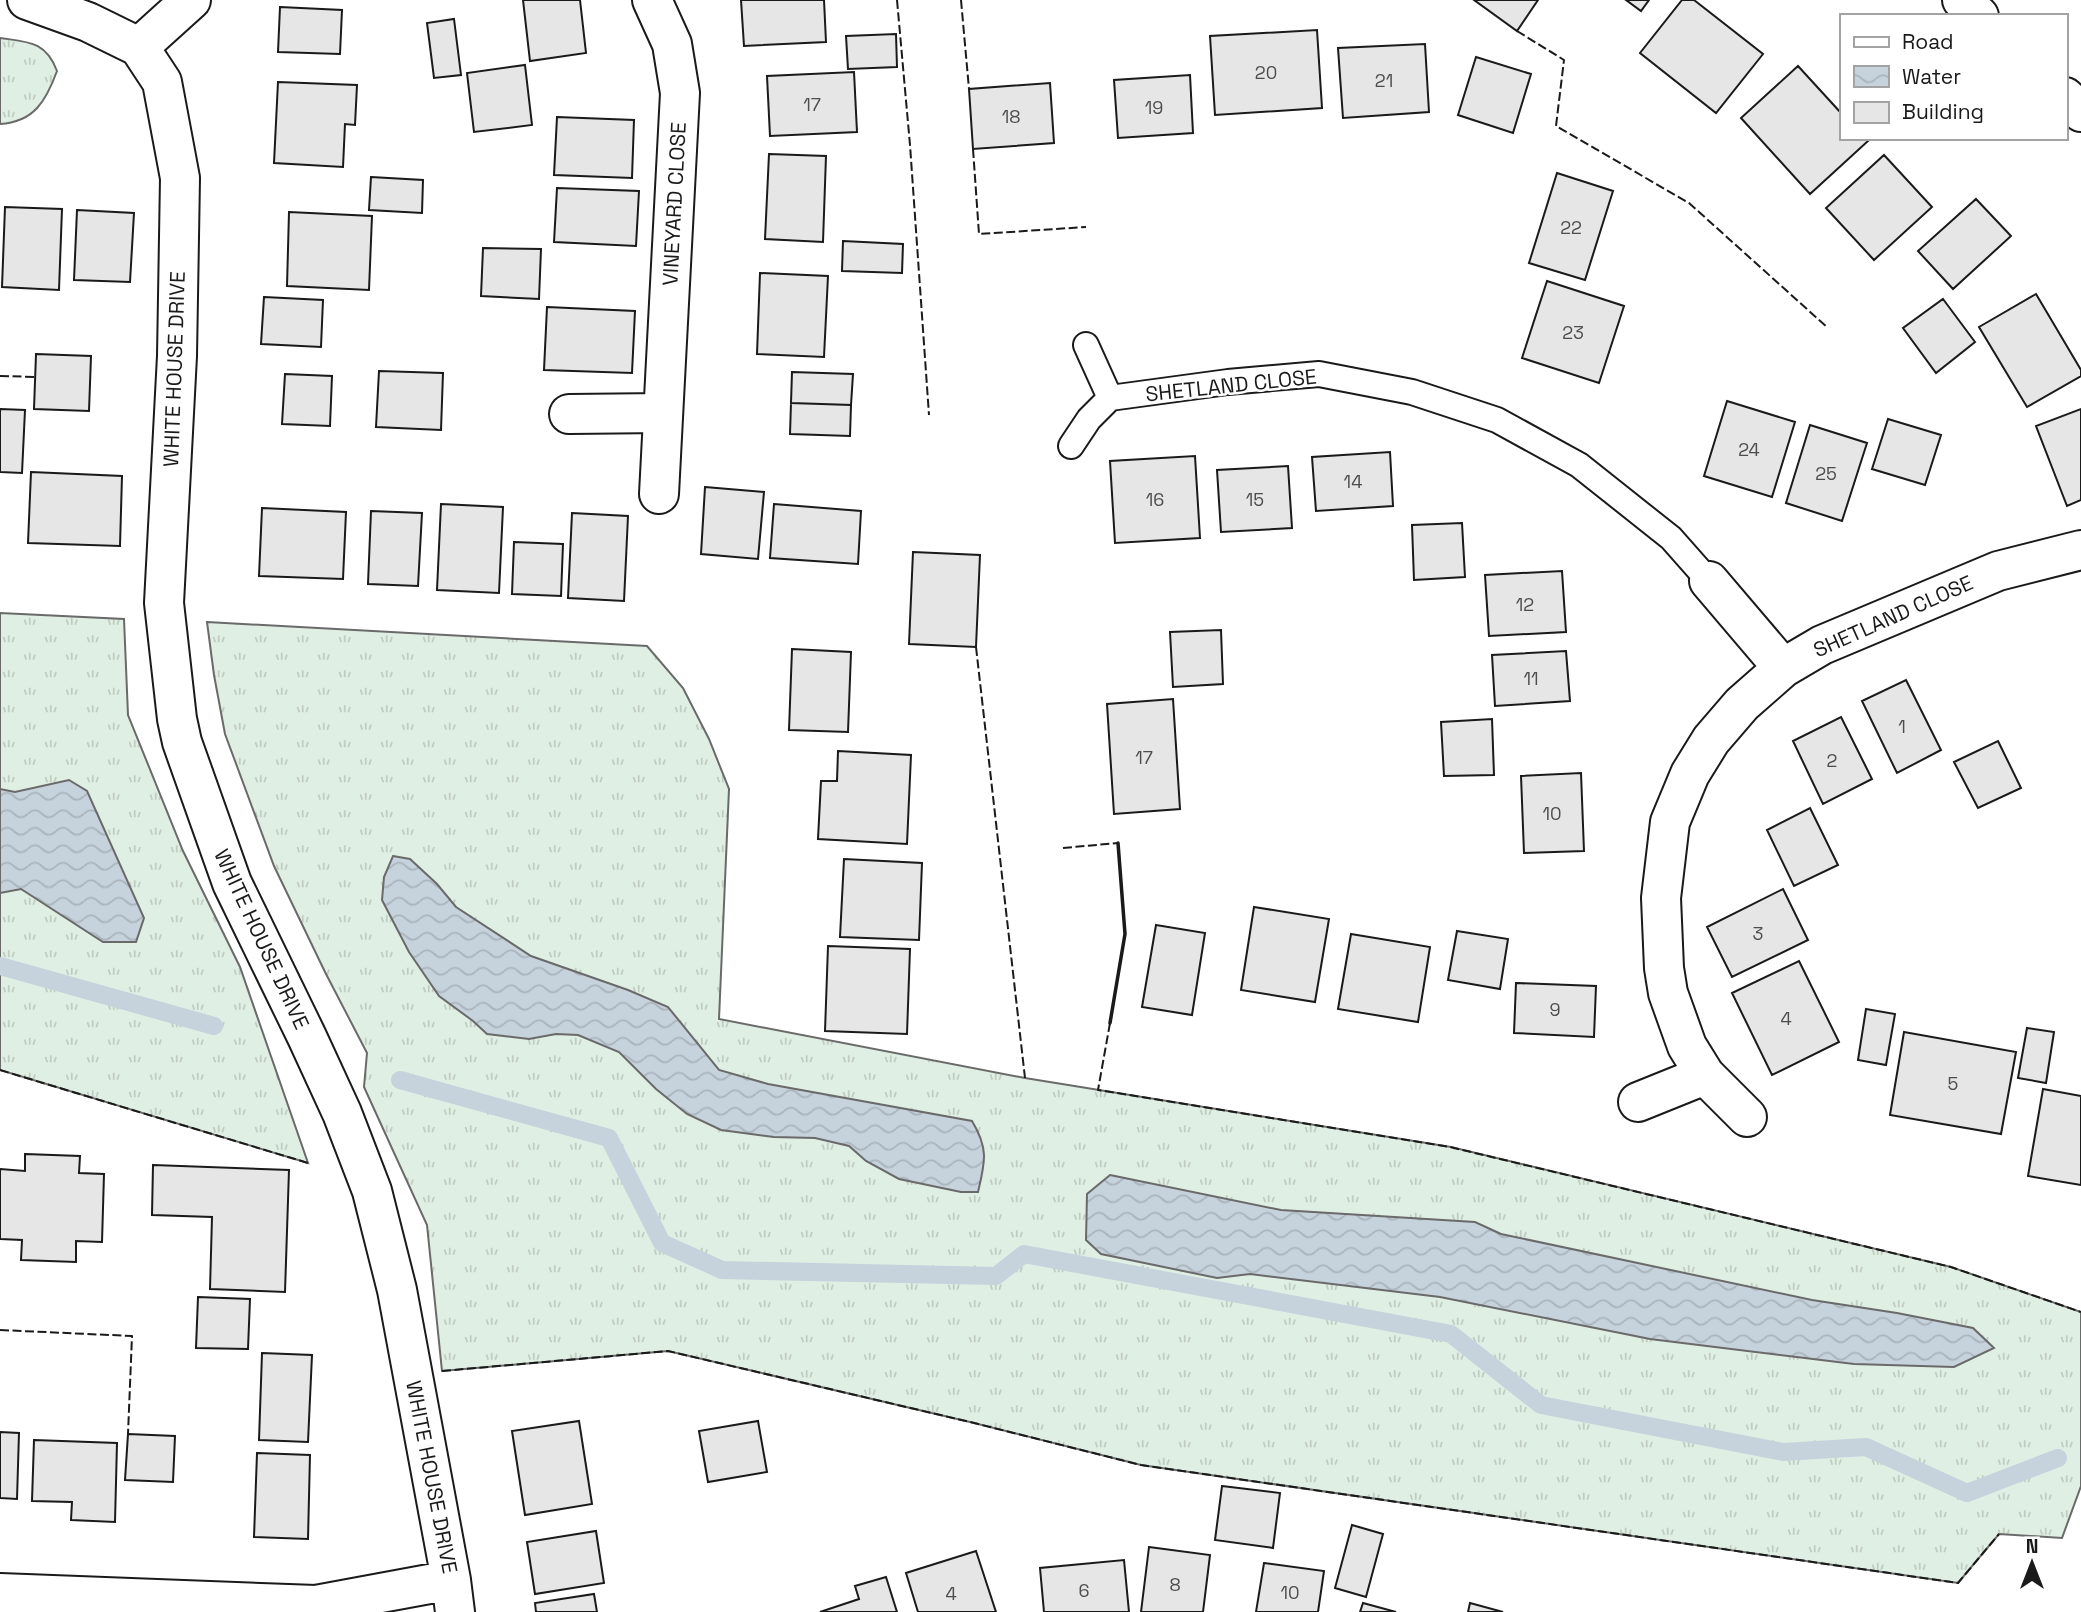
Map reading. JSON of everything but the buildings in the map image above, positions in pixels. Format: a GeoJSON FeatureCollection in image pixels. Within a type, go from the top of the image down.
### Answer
{"type":"FeatureCollection","features":[{"type":"Feature","properties":{"kind":"street"},"geometry":{"type":"LineString","coordinates":[[26,0],[88,22],[139,47],[191,0]]}},
{"type":"Feature","properties":{"kind":"street","name":"VINEYARD CLOSE"},"geometry":{"type":"LineString","coordinates":[[652,0],[672,44],[680,93],[659,494]]}},
{"type":"Feature","properties":{"kind":"street"},"geometry":{"type":"LineString","coordinates":[[1962,0],[1977,14]]}},
{"type":"Feature","properties":{"kind":"street","name":"WHITE HOUSE DRIVE"},"geometry":{"type":"LineString","coordinates":[[139,47],[162,82],[180,178],[177,356],[164,603],[177,719],[182,742],[232,883],[313,1049],[342,1113],[372,1191],[397,1290],[453,1596]]}},
{"type":"Feature","properties":{"kind":"street"},"geometry":{"type":"LineString","coordinates":[[2067,99],[2081,112]]}},
{"type":"Feature","properties":{"kind":"street"},"geometry":{"type":"LineString","coordinates":[[569,414],[663,413]]}},
{"type":"Feature","properties":{"kind":"street","name":"SHETLAND CLOSE"},"geometry":{"type":"LineString","coordinates":[[1747,1117],[1705,1075],[1683,1037],[1668,993],[1664,968],[1661,898],[1670,822],[1689,774],[1711,740],[1742,704],[1783,668],[1822,645],[1998,571],[2081,550]]}},
{"type":"Feature","properties":{"kind":"street"},"geometry":{"type":"LineString","coordinates":[[1709,581],[1783,668]]}},
{"type":"Feature","properties":{"kind":"street"},"geometry":{"type":"LineString","coordinates":[[1638,1102],[1705,1075]]}},
{"type":"Feature","properties":{"kind":"street"},"geometry":{"type":"LineString","coordinates":[[0,1593],[316,1605],[453,1596]]}},
{"type":"Feature","properties":{"kind":"lane"},"geometry":{"type":"LineString","coordinates":[[1071,446],[1089,419],[1110,398],[1086,345]]}},
{"type":"Feature","properties":{"kind":"lane","name":"SHETLAND CLOSE"},"geometry":{"type":"LineString","coordinates":[[1110,398],[1228,382],[1319,374],[1412,392],[1497,420],[1579,465],[1671,538],[1709,581]]}},
{"type":"Feature","properties":{"kind":"green space"},"geometry":{"type":"Polygon","coordinates":[[[0,38],[27,42],[42,48],[53,61],[57,71],[37,108],[22,119],[0,124],[0,38]]]}},
{"type":"Feature","properties":{"kind":"green space"},"geometry":{"type":"Polygon","coordinates":[[[0,613],[124,619],[128,715],[183,851],[240,967],[308,1163],[0,1070],[0,613]]]}},
{"type":"Feature","properties":{"kind":"green space"},"geometry":{"type":"Polygon","coordinates":[[[207,622],[647,646],[683,688],[709,739],[729,789],[719,1019],[1025,1078],[1451,1147],[1951,1267],[2081,1312],[2081,1486],[2062,1538],[1999,1534],[1958,1583],[1141,1465],[668,1351],[442,1371],[427,1225],[364,1087],[367,1053],[274,866],[225,734],[207,622]]]}},
{"type":"Feature","properties":{"kind":"water"},"geometry":{"type":"Polygon","coordinates":[[[69,780],[87,791],[144,918],[136,942],[103,942],[21,889],[0,893],[0,789],[15,792],[69,780]]]}},
{"type":"Feature","properties":{"kind":"water"},"geometry":{"type":"Polygon","coordinates":[[[393,856],[410,859],[437,884],[456,907],[531,956],[668,1007],[719,1070],[768,1084],[972,1121],[981,1140],[984,1156],[978,1192],[961,1192],[899,1179],[866,1161],[849,1146],[815,1138],[774,1137],[721,1130],[687,1114],[656,1089],[619,1052],[578,1035],[556,1034],[529,1039],[487,1034],[439,996],[409,952],[382,900],[384,877],[393,856]]]}},
{"type":"Feature","properties":{"kind":"water"},"geometry":{"type":"Polygon","coordinates":[[[1110,1175],[1281,1210],[1475,1222],[1501,1234],[1812,1300],[1973,1328],[1994,1348],[1954,1367],[1854,1364],[1650,1339],[1440,1297],[1250,1274],[1217,1278],[1101,1254],[1086,1240],[1087,1194],[1110,1175]]]}},
{"type":"Feature","properties":{"kind":"waterway"},"geometry":{"type":"LineString","coordinates":[[0,966],[214,1026]]}},
{"type":"Feature","properties":{"kind":"waterway"},"geometry":{"type":"LineString","coordinates":[[400,1080],[609,1138],[662,1243],[722,1270],[996,1276],[1024,1254],[1451,1334],[1541,1405],[1783,1452],[1866,1447],[1967,1493],[2058,1458]]}},
{"type":"Feature","properties":{"kind":"fence"},"geometry":{"type":"LineString","coordinates":[[897,0],[929,415]]}},
{"type":"Feature","properties":{"kind":"fence"},"geometry":{"type":"LineString","coordinates":[[961,0],[969,89]]}},
{"type":"Feature","properties":{"kind":"fence"},"geometry":{"type":"LineString","coordinates":[[1517,31],[1564,60],[1556,126],[1689,203],[1828,328]]}},
{"type":"Feature","properties":{"kind":"fence"},"geometry":{"type":"LineString","coordinates":[[973,149],[979,234],[1086,227]]}},
{"type":"Feature","properties":{"kind":"fence"},"geometry":{"type":"LineString","coordinates":[[0,376],[35,377]]}},
{"type":"Feature","properties":{"kind":"fence"},"geometry":{"type":"LineString","coordinates":[[976,647],[1025,1078]]}},
{"type":"Feature","properties":{"kind":"fence"},"geometry":{"type":"LineString","coordinates":[[1063,848],[1118,843]]}},
{"type":"Feature","properties":{"kind":"fence"},"geometry":{"type":"LineString","coordinates":[[1110,1023],[1098,1090],[1450,1147],[1951,1267],[2081,1312]]}},
{"type":"Feature","properties":{"kind":"fence"},"geometry":{"type":"LineString","coordinates":[[0,1070],[308,1163]]}},
{"type":"Feature","properties":{"kind":"fence"},"geometry":{"type":"LineString","coordinates":[[0,1330],[132,1336],[128,1434]]}},
{"type":"Feature","properties":{"kind":"fence"},"geometry":{"type":"LineString","coordinates":[[442,1371],[668,1351],[1141,1465],[1958,1583],[1999,1534]]}},
{"type":"Feature","properties":{"kind":"wall"},"geometry":{"type":"LineString","coordinates":[[1110,1023],[1125,934],[1118,843]]}}]}
